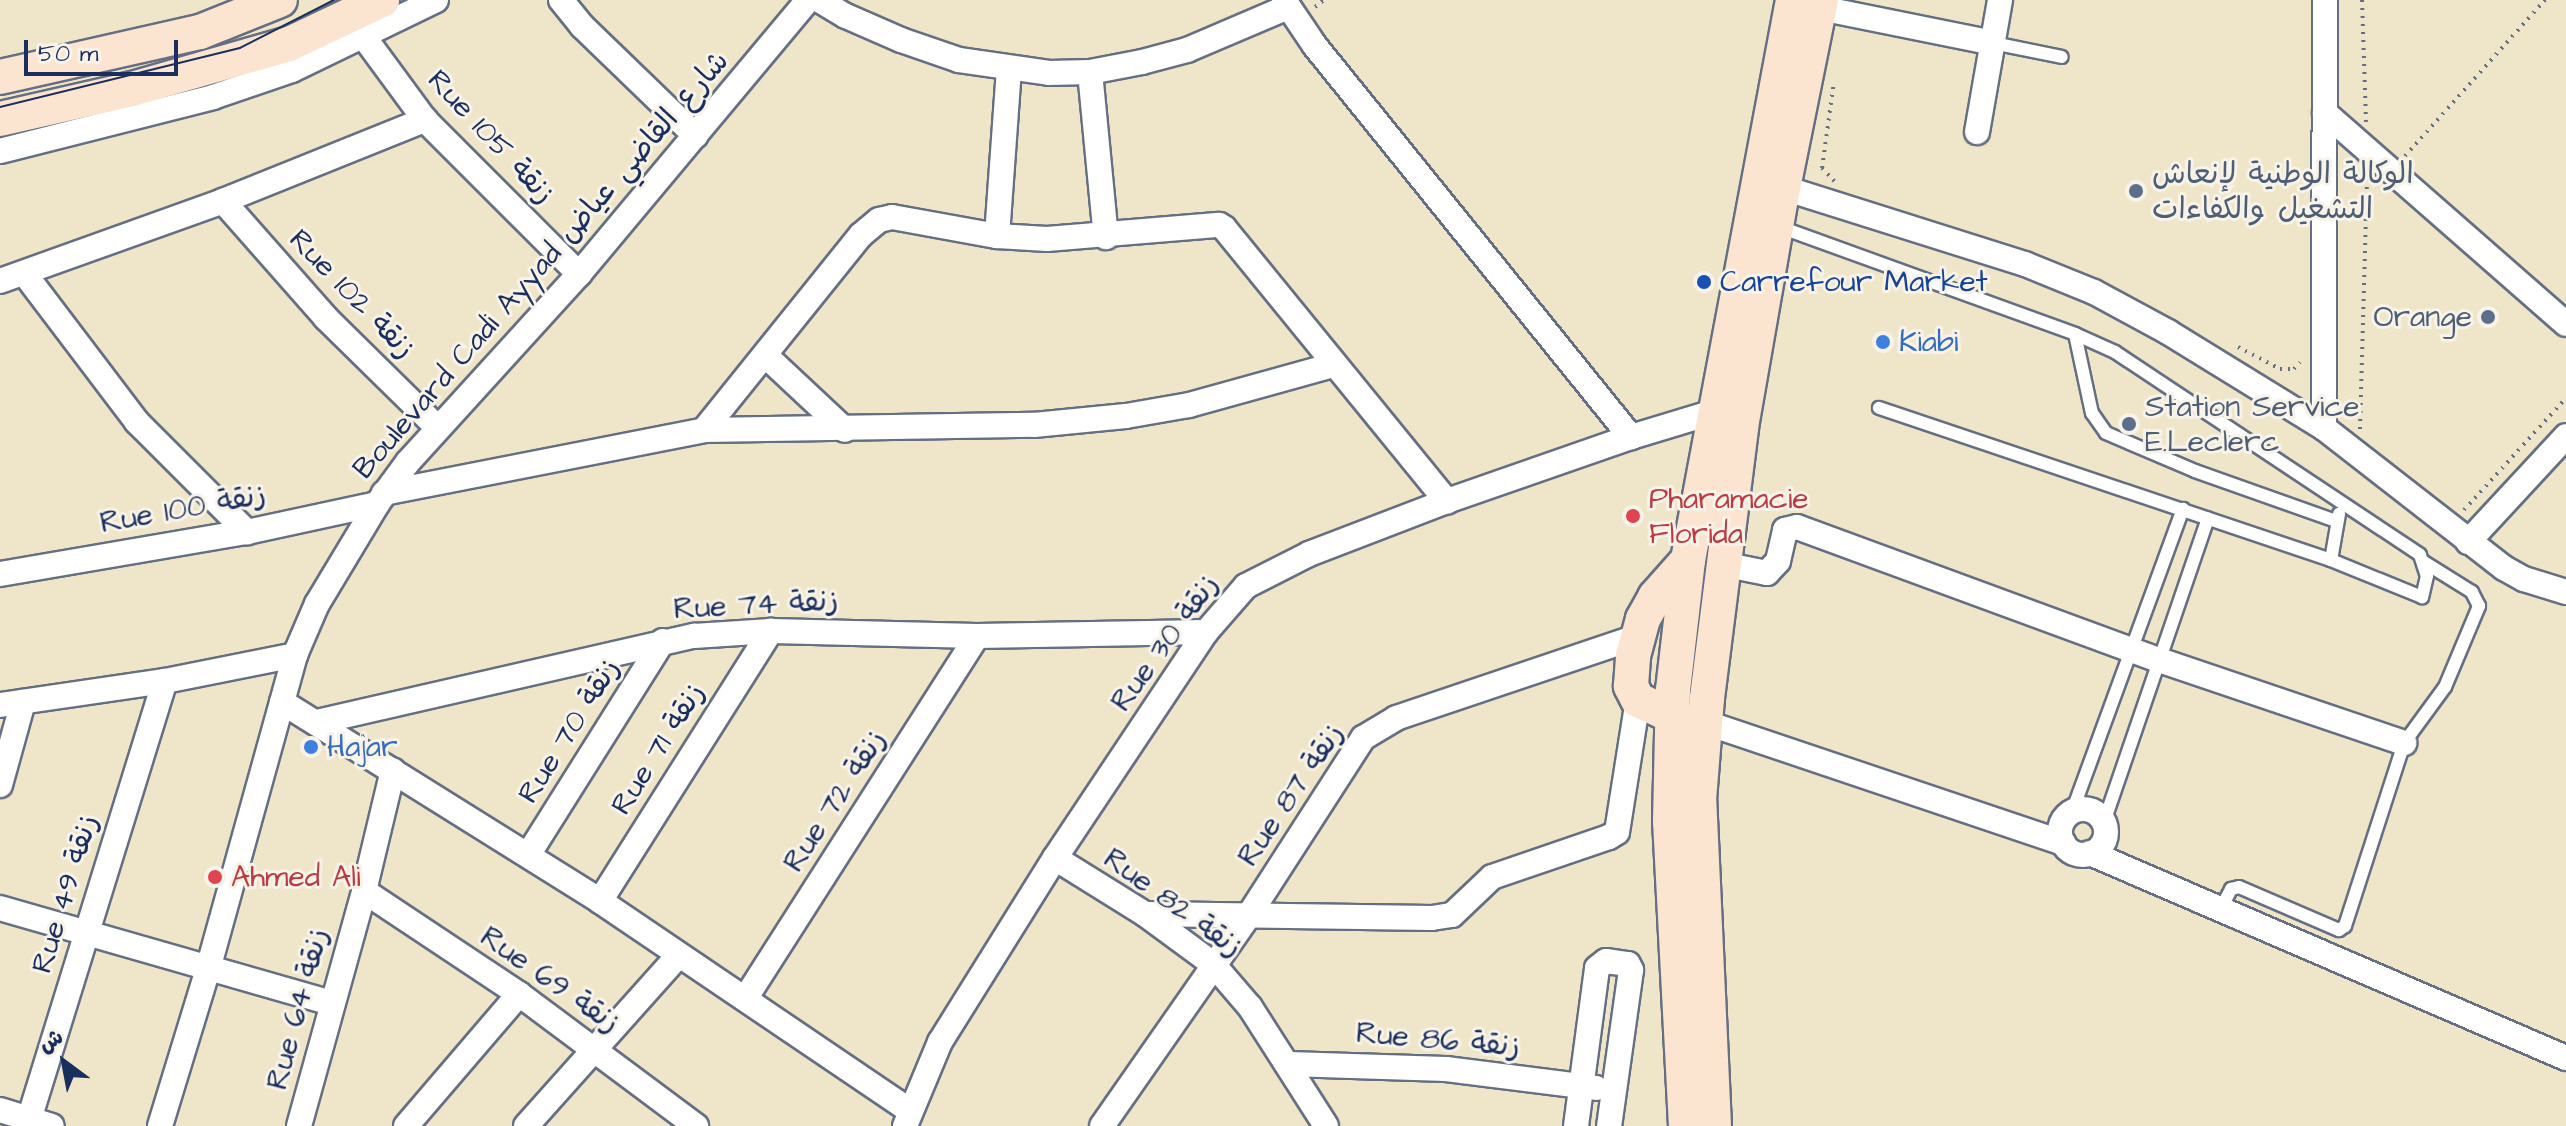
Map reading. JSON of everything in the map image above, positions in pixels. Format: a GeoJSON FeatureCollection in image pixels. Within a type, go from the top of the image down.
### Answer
{"type":"FeatureCollection","features":[{"type":"Feature","properties":{"kind":"main road"},"geometry":{"type":"LineString","coordinates":[[0,77],[200,32],[280,0]]}},
{"type":"Feature","properties":{"kind":"main road"},"geometry":{"type":"LineString","coordinates":[[0,119],[132,89],[261,53],[330,27],[382,0]]}},
{"type":"Feature","properties":{"kind":"main road"},"geometry":{"type":"LineString","coordinates":[[1686,1126],[1670,821],[1722,564],[1741,427],[1784,188],[1812,3]]}},
{"type":"Feature","properties":{"kind":"main road"},"geometry":{"type":"LineString","coordinates":[[1714,1126],[1699,800],[1690,717],[1673,690],[1688,560],[1714,412],[1812,3]]}},
{"type":"Feature","properties":{"kind":"main road"},"geometry":{"type":"LineString","coordinates":[[1688,560],[1655,597],[1637,637],[1631,686],[1638,700],[1648,706],[1690,717]]}},
{"type":"Feature","properties":{"kind":"street"},"geometry":{"type":"LineString","coordinates":[[0,151],[213,97],[292,70],[436,0]]}},
{"type":"Feature","properties":{"kind":"street"},"geometry":{"type":"LineString","coordinates":[[561,0],[582,26],[696,136]]}},
{"type":"Feature","properties":{"kind":"street","name":"Boulevard Cadi Ayyad شارع القاضي عياض"},"geometry":{"type":"LineString","coordinates":[[160,1126],[208,969],[295,655],[317,604],[380,498],[438,428],[579,274],[808,0]]}},
{"type":"Feature","properties":{"kind":"street"},"geometry":{"type":"LineString","coordinates":[[819,0],[901,40],[959,60],[1049,73],[1090,72],[1187,50],[1295,4],[1315,46],[1631,437]]}},
{"type":"Feature","properties":{"kind":"street"},"geometry":{"type":"LineString","coordinates":[[1977,132],[2000,0]]}},
{"type":"Feature","properties":{"kind":"street"},"geometry":{"type":"LineString","coordinates":[[2324,428],[2325,0]]}},
{"type":"Feature","properties":{"kind":"street"},"geometry":{"type":"LineString","coordinates":[[1812,3],[1993,43]]}},
{"type":"Feature","properties":{"kind":"street"},"geometry":{"type":"LineString","coordinates":[[0,60],[72,47],[200,32]]}},
{"type":"Feature","properties":{"kind":"street","name":"Rue 105 زنقة"},"geometry":{"type":"LineString","coordinates":[[364,37],[425,120],[579,274]]}},
{"type":"Feature","properties":{"kind":"street"},"geometry":{"type":"LineString","coordinates":[[997,236],[1009,69]]}},
{"type":"Feature","properties":{"kind":"street"},"geometry":{"type":"LineString","coordinates":[[1090,72],[1106,237]]}},
{"type":"Feature","properties":{"kind":"street"},"geometry":{"type":"LineString","coordinates":[[2325,113],[2566,324]]}},
{"type":"Feature","properties":{"kind":"street"},"geometry":{"type":"LineString","coordinates":[[0,281],[223,201],[425,120]]}},
{"type":"Feature","properties":{"kind":"street"},"geometry":{"type":"LineString","coordinates":[[1784,188],[2025,264],[2094,292],[2168,332],[2324,428],[2459,534],[2524,579],[2566,592]]}},
{"type":"Feature","properties":{"kind":"street","name":"Rue 102 زنقة"},"geometry":{"type":"LineString","coordinates":[[223,201],[326,318],[438,428]]}},
{"type":"Feature","properties":{"kind":"street"},"geometry":{"type":"LineString","coordinates":[[704,430],[861,235],[879,220],[892,217],[997,236],[1106,237],[1214,225],[1224,228],[1447,501]]}},
{"type":"Feature","properties":{"kind":"street"},"geometry":{"type":"LineString","coordinates":[[24,273],[137,422],[247,532]]}},
{"type":"Feature","properties":{"kind":"street"},"geometry":{"type":"LineString","coordinates":[[766,356],[845,430]]}},
{"type":"Feature","properties":{"kind":"street","name":"Rue 100 زنقة"},"geometry":{"type":"LineString","coordinates":[[0,574],[247,532],[380,498],[704,430],[1034,425],[1126,416],[1189,405],[1333,365]]}},
{"type":"Feature","properties":{"kind":"street","name":"Rue 30 زنقة"},"geometry":{"type":"LineString","coordinates":[[908,1119],[940,1042],[1055,858],[1206,632],[1246,586],[1271,570],[1447,501],[1631,437],[1714,412]]}},
{"type":"Feature","properties":{"kind":"street"},"geometry":{"type":"LineString","coordinates":[[2459,534],[2566,436]]}},
{"type":"Feature","properties":{"kind":"street"},"geometry":{"type":"LineString","coordinates":[[1722,564],[1767,573],[1778,561],[1785,530],[1797,527],[2159,660],[2404,743]]}},
{"type":"Feature","properties":{"kind":"street","name":"Rue 74 زنقة"},"geometry":{"type":"LineString","coordinates":[[317,722],[663,641],[771,631],[977,636],[1206,632]]}},
{"type":"Feature","properties":{"kind":"street","name":"Rue 71 زنقة"},"geometry":{"type":"LineString","coordinates":[[600,901],[771,631]]}},
{"type":"Feature","properties":{"kind":"street","name":"Rue 72 زنقة"},"geometry":{"type":"LineString","coordinates":[[745,999],[977,636]]}},
{"type":"Feature","properties":{"kind":"street","name":"Rue 87 زنقة"},"geometry":{"type":"LineString","coordinates":[[1102,1126],[1249,915],[1351,754],[1378,727],[1637,637]]}},
{"type":"Feature","properties":{"kind":"street","name":"Rue 70 زنقة"},"geometry":{"type":"LineString","coordinates":[[528,855],[663,641]]}},
{"type":"Feature","properties":{"kind":"street"},"geometry":{"type":"LineString","coordinates":[[0,785],[12,704],[165,681],[295,655]]}},
{"type":"Feature","properties":{"kind":"street","name":"Rue 49 زنقة"},"geometry":{"type":"LineString","coordinates":[[36,1124],[87,933],[165,681]]}},
{"type":"Feature","properties":{"kind":"street"},"geometry":{"type":"LineString","coordinates":[[1145,914],[1432,918],[1452,915],[1492,877],[1602,840],[1617,832],[1638,700]]}},
{"type":"Feature","properties":{"kind":"street"},"geometry":{"type":"LineString","coordinates":[[282,702],[600,901],[745,999],[908,1119]]}},
{"type":"Feature","properties":{"kind":"street"},"geometry":{"type":"LineString","coordinates":[[1690,717],[2064,843],[2076,853],[2090,853],[2566,1058]]}},
{"type":"Feature","properties":{"kind":"street","name":"Rue 64 زنقة"},"geometry":{"type":"LineString","coordinates":[[299,1126],[364,891],[393,770]]}},
{"type":"Feature","properties":{"kind":"street"},"geometry":{"type":"LineString","coordinates":[[2064,843],[2061,826],[2072,812],[2090,810],[2104,822],[2104,841],[2090,853]]}},
{"type":"Feature","properties":{"kind":"street","name":"Rue 82 زنقة"},"geometry":{"type":"LineString","coordinates":[[1055,858],[1145,914],[1213,964],[1250,1007],[1326,1126]]}},
{"type":"Feature","properties":{"kind":"street","name":"Rue 69 زنقة"},"geometry":{"type":"LineString","coordinates":[[364,891],[519,994],[696,1126]]}},
{"type":"Feature","properties":{"kind":"street"},"geometry":{"type":"LineString","coordinates":[[0,908],[331,1003]]}},
{"type":"Feature","properties":{"kind":"street"},"geometry":{"type":"LineString","coordinates":[[526,1126],[679,955]]}},
{"type":"Feature","properties":{"kind":"street"},"geometry":{"type":"LineString","coordinates":[[1576,1126],[1597,968],[1606,961],[1631,968],[1609,1126]]}},
{"type":"Feature","properties":{"kind":"street"},"geometry":{"type":"LineString","coordinates":[[406,1126],[519,994]]}},
{"type":"Feature","properties":{"kind":"street","name":"Rue 86 زنقة"},"geometry":{"type":"LineString","coordinates":[[1289,1064],[1415,1067],[1614,1091]]}},
{"type":"Feature","properties":{"kind":"street"},"geometry":{"type":"LineString","coordinates":[[0,1110],[36,1124]]}},
{"type":"Feature","properties":{"kind":"lane"},"geometry":{"type":"LineString","coordinates":[[1993,43],[2062,57]]}},
{"type":"Feature","properties":{"kind":"lane"},"geometry":{"type":"LineString","coordinates":[[1777,226],[2075,334],[2115,352],[2472,592],[2479,606],[2445,687],[2404,743],[2342,930],[2239,887],[2231,889],[2220,910]]}},
{"type":"Feature","properties":{"kind":"lane"},"geometry":{"type":"LineString","coordinates":[[2075,334],[2092,413],[2106,433],[2195,471],[2336,521]]}},
{"type":"Feature","properties":{"kind":"lane"},"geometry":{"type":"LineString","coordinates":[[1879,408],[2331,560],[2422,597],[2427,576],[2424,562]]}},
{"type":"Feature","properties":{"kind":"lane"},"geometry":{"type":"LineString","coordinates":[[2331,560],[2336,521],[2343,504]]}},
{"type":"Feature","properties":{"kind":"lane"},"geometry":{"type":"LineString","coordinates":[[2072,812],[2183,509]]}},
{"type":"Feature","properties":{"kind":"lane"},"geometry":{"type":"LineString","coordinates":[[2104,822],[2208,518]]}},
{"type":"Feature","properties":{"kind":"path"},"geometry":{"type":"LineString","coordinates":[[1295,4],[1324,0]]}},
{"type":"Feature","properties":{"kind":"path"},"geometry":{"type":"LineString","coordinates":[[2359,456],[2367,150],[2362,0]]}},
{"type":"Feature","properties":{"kind":"path"},"geometry":{"type":"LineString","coordinates":[[2391,171],[2545,0]]}},
{"type":"Feature","properties":{"kind":"path"},"geometry":{"type":"LineString","coordinates":[[1819,182],[1835,75]]}},
{"type":"Feature","properties":{"kind":"path"},"geometry":{"type":"LineString","coordinates":[[2238,347],[2280,369],[2294,369]]}},
{"type":"Feature","properties":{"kind":"path"},"geometry":{"type":"LineString","coordinates":[[2459,534],[2566,398]]}},
{"type":"Feature","properties":{"kind":"tram line"},"geometry":{"type":"LineString","coordinates":[[0,107],[240,48],[334,0]]}},
{"type":"Feature","properties":{"kind":"place","name":"الوكالة الوطنية لإنعاش التشغيل والكفاءات"},"geometry":{"type":"Point","coordinates":[2136,191]}},
{"type":"Feature","properties":{"kind":"place","name":"Carrefour Market"},"geometry":{"type":"Point","coordinates":[1704,282]}},
{"type":"Feature","properties":{"kind":"place","name":"Orange"},"geometry":{"type":"Point","coordinates":[2488,317]}},
{"type":"Feature","properties":{"kind":"place","name":"Kiabi"},"geometry":{"type":"Point","coordinates":[1883,342]}},
{"type":"Feature","properties":{"kind":"place","name":"Station Service E.Leclerc"},"geometry":{"type":"Point","coordinates":[2129,424]}},
{"type":"Feature","properties":{"kind":"place","name":"Pharamacie Florida"},"geometry":{"type":"Point","coordinates":[1633,516]}},
{"type":"Feature","properties":{"kind":"place","name":"Hajar"},"geometry":{"type":"Point","coordinates":[311,747]}},
{"type":"Feature","properties":{"kind":"place","name":"Ahmed Ali"},"geometry":{"type":"Point","coordinates":[215,877]}}]}
